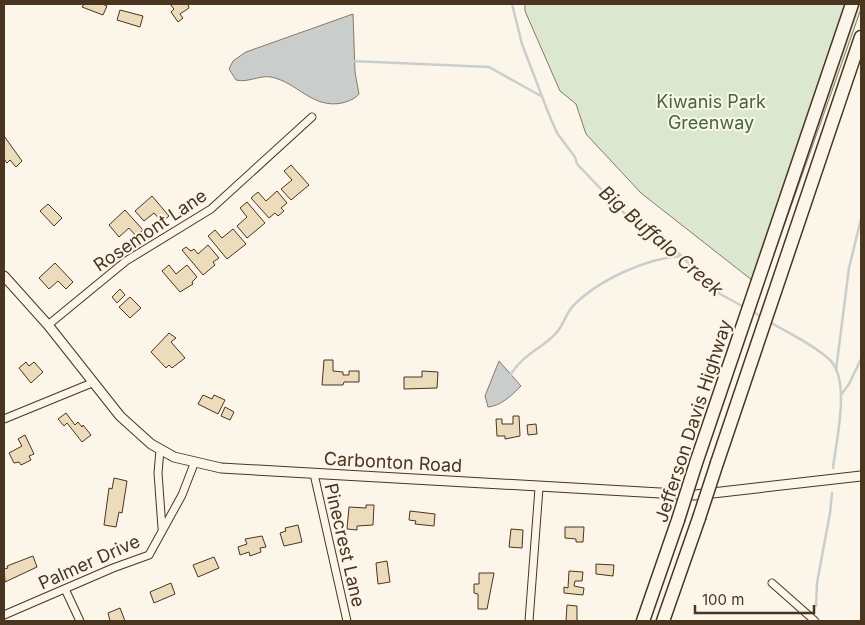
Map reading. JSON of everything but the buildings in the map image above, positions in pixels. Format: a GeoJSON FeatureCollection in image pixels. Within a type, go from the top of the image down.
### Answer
{"type":"FeatureCollection","features":[{"type":"Feature","properties":{"kind":"highway","name":"Jefferson Davis Highway"},"geometry":{"type":"LineString","coordinates":[[643,621],[852,4]]}},
{"type":"Feature","properties":{"kind":"highway","name":"Jefferson Davis Highway"},"geometry":{"type":"LineString","coordinates":[[663,621],[861,37]]}},
{"type":"Feature","properties":{"kind":"street","name":"Rosemont Lane"},"geometry":{"type":"LineString","coordinates":[[48,325],[126,261],[211,209],[312,117]]}},
{"type":"Feature","properties":{"kind":"street","name":"Carbonton Road"},"geometry":{"type":"LineString","coordinates":[[4,276],[48,325],[120,416],[160,450],[194,464],[221,468],[539,488],[695,495],[861,476]]}},
{"type":"Feature","properties":{"kind":"street"},"geometry":{"type":"LineString","coordinates":[[4,419],[92,383]]}},
{"type":"Feature","properties":{"kind":"street"},"geometry":{"type":"LineString","coordinates":[[160,450],[158,473],[162,528]]}},
{"type":"Feature","properties":{"kind":"street","name":"Palmer Drive"},"geometry":{"type":"LineString","coordinates":[[4,616],[149,555],[158,542],[162,528],[182,495],[194,464]]}},
{"type":"Feature","properties":{"kind":"street","name":"Pinecrest Lane"},"geometry":{"type":"LineString","coordinates":[[314,474],[347,621]]}},
{"type":"Feature","properties":{"kind":"street"},"geometry":{"type":"LineString","coordinates":[[529,621],[539,488]]}},
{"type":"Feature","properties":{"kind":"street"},"geometry":{"type":"LineString","coordinates":[[772,583],[812,619]]}},
{"type":"Feature","properties":{"kind":"street"},"geometry":{"type":"LineString","coordinates":[[65,589],[80,621]]}},
{"type":"Feature","properties":{"kind":"green space","name":"Kiwanis Park Greenway"},"geometry":{"type":"Polygon","coordinates":[[[525,4],[861,4],[861,9],[762,288],[641,193],[586,134],[576,104],[560,91],[525,11],[525,4]]]}},
{"type":"Feature","properties":{"kind":"shaded area"},"geometry":{"type":"Polygon","coordinates":[[[353,14],[355,72],[359,94],[352,100],[331,104],[322,102],[313,99],[289,84],[271,77],[245,81],[236,80],[229,69],[233,61],[246,52],[353,14]]]}},
{"type":"Feature","properties":{"kind":"shaded area"},"geometry":{"type":"Polygon","coordinates":[[[499,361],[521,386],[502,402],[488,407],[485,396],[499,361]]]}},
{"type":"Feature","properties":{"kind":"waterway","name":"Big Buffalo Creek"},"geometry":{"type":"LineString","coordinates":[[512,4],[522,44],[548,112],[557,133],[575,157],[577,164],[624,213],[663,238],[720,294],[744,307]]}},
{"type":"Feature","properties":{"kind":"waterway"},"geometry":{"type":"LineString","coordinates":[[352,61],[489,67],[541,96]]}},
{"type":"Feature","properties":{"kind":"waterway"},"geometry":{"type":"LineString","coordinates":[[836,370],[849,268],[861,219]]}},
{"type":"Feature","properties":{"kind":"waterway"},"geometry":{"type":"LineString","coordinates":[[510,376],[520,362],[557,332],[573,306],[583,296],[609,279],[624,272],[654,261],[682,256]]}},
{"type":"Feature","properties":{"kind":"waterway","name":"Big Buffalo Creek"},"geometry":{"type":"LineString","coordinates":[[751,310],[761,317]]}},
{"type":"Feature","properties":{"kind":"waterway","name":"Big Buffalo Creek"},"geometry":{"type":"LineString","coordinates":[[768,321],[816,349],[830,360],[836,370],[840,382],[841,396],[839,428],[833,468]]}},
{"type":"Feature","properties":{"kind":"waterway"},"geometry":{"type":"LineString","coordinates":[[841,395],[849,384],[861,359]]}},
{"type":"Feature","properties":{"kind":"waterway","name":"Big Buffalo Creek"},"geometry":{"type":"LineString","coordinates":[[816,606],[817,583],[832,493]]}}]}
